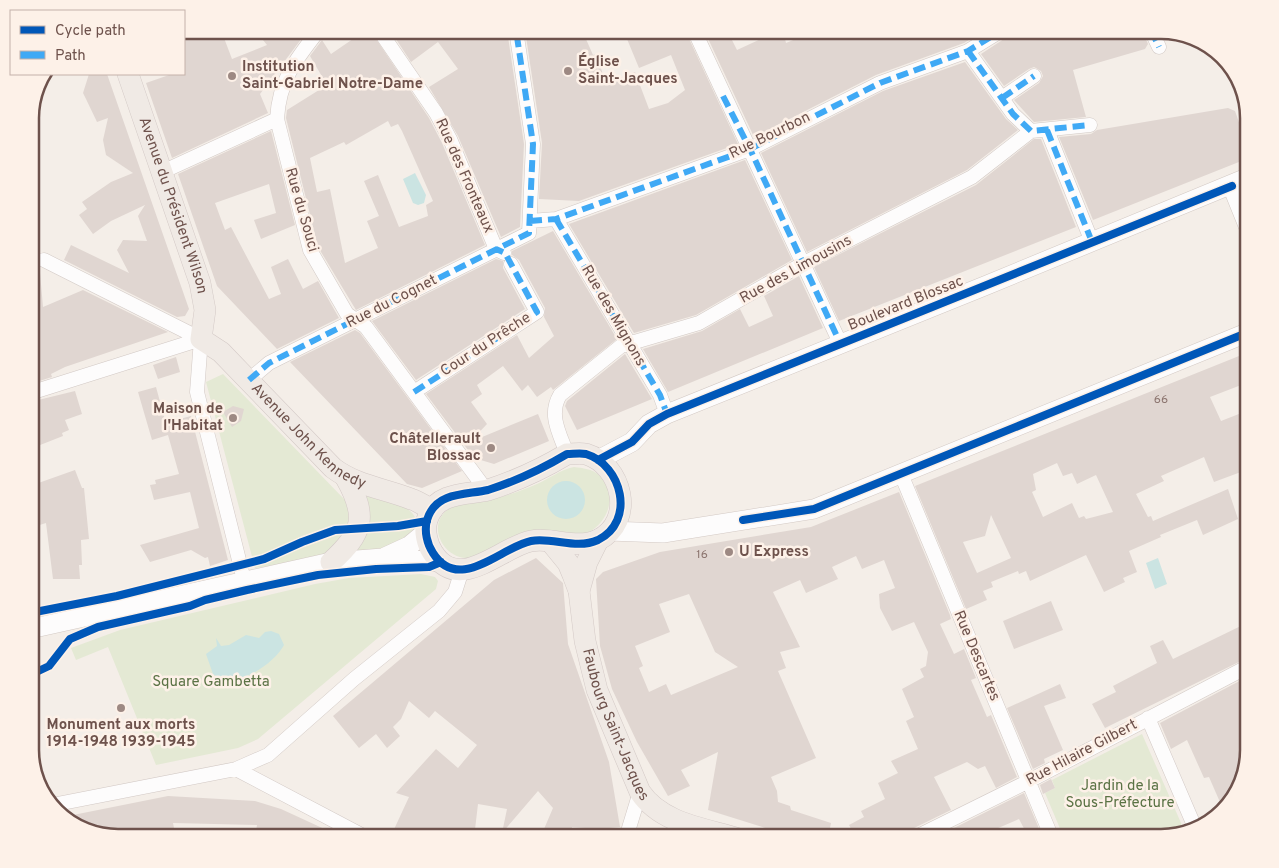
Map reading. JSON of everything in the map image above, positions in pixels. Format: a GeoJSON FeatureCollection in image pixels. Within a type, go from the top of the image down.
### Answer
{"type":"FeatureCollection","features":[{"type":"Feature","properties":{"kind":"main road","name":"Avenue du Président Wilson"},"geometry":{"type":"LineString","coordinates":[[128,75],[202,290],[205,310],[201,339]]}},
{"type":"Feature","properties":{"kind":"main road","name":"Boulevard Blossac"},"geometry":{"type":"LineString","coordinates":[[598,460],[632,442],[649,424],[667,414],[1240,182]]}},
{"type":"Feature","properties":{"kind":"main road"},"geometry":{"type":"LineString","coordinates":[[1232,186],[1240,206]]}},
{"type":"Feature","properties":{"kind":"main road"},"geometry":{"type":"LineString","coordinates":[[39,627],[331,562],[383,558],[441,562],[462,570],[485,564],[520,544],[550,541],[581,544],[604,536],[663,533],[814,509],[1240,336]]}},
{"type":"Feature","properties":{"kind":"main road","name":"Avenue John Kennedy"},"geometry":{"type":"LineString","coordinates":[[201,339],[221,352],[333,468],[346,478],[412,499],[432,510]]}},
{"type":"Feature","properties":{"kind":"main road"},"geometry":{"type":"LineString","coordinates":[[441,562],[429,545],[426,532],[427,521],[432,510],[448,497],[486,490],[528,475],[567,454],[584,454],[598,460]]}},
{"type":"Feature","properties":{"kind":"main road","name":"Faubourg Saint-Jacques"},"geometry":{"type":"LineString","coordinates":[[579,591],[587,562],[618,517],[621,501],[619,484],[610,469],[598,460]]}},
{"type":"Feature","properties":{"kind":"main road"},"geometry":{"type":"LineString","coordinates":[[331,562],[352,541],[360,523],[360,509],[346,478]]}},
{"type":"Feature","properties":{"kind":"main road"},"geometry":{"type":"LineString","coordinates":[[383,558],[409,546],[426,532]]}},
{"type":"Feature","properties":{"kind":"main road","name":"Faubourg Saint-Jacques"},"geometry":{"type":"LineString","coordinates":[[550,541],[568,563],[579,591],[584,641],[597,690],[640,792],[647,803],[660,814],[687,829]]}},
{"type":"Feature","properties":{"kind":"street","name":"Rue du Souci"},"geometry":{"type":"LineString","coordinates":[[313,39],[286,78],[278,97],[277,119],[310,250],[347,314],[366,327],[486,490]]}},
{"type":"Feature","properties":{"kind":"street","name":"Rue des Fronteaux"},"geometry":{"type":"LineString","coordinates":[[385,39],[436,113],[504,256]]}},
{"type":"Feature","properties":{"kind":"street"},"geometry":{"type":"LineString","coordinates":[[518,39],[532,124],[530,221]]}},
{"type":"Feature","properties":{"kind":"street"},"geometry":{"type":"LineString","coordinates":[[698,39],[723,96],[750,148],[804,263],[840,345]]}},
{"type":"Feature","properties":{"kind":"street","name":"Rue Bourbon"},"geometry":{"type":"LineString","coordinates":[[530,221],[556,219],[750,148],[880,83],[968,51],[987,39]]}},
{"type":"Feature","properties":{"kind":"street"},"geometry":{"type":"LineString","coordinates":[[1155,39],[1159,47]]}},
{"type":"Feature","properties":{"kind":"street"},"geometry":{"type":"LineString","coordinates":[[968,51],[1013,114],[1031,131],[1090,125]]}},
{"type":"Feature","properties":{"kind":"street"},"geometry":{"type":"LineString","coordinates":[[1002,98],[1034,76]]}},
{"type":"Feature","properties":{"kind":"street"},"geometry":{"type":"LineString","coordinates":[[162,172],[277,119]]}},
{"type":"Feature","properties":{"kind":"street"},"geometry":{"type":"LineString","coordinates":[[1047,130],[1092,242]]}},
{"type":"Feature","properties":{"kind":"street","name":"Rue des Limousins"},"geometry":{"type":"LineString","coordinates":[[567,454],[553,409],[560,395],[628,342],[680,330],[699,323],[804,263],[972,177],[1031,131]]}},
{"type":"Feature","properties":{"kind":"street","name":"Rue des Mignons"},"geometry":{"type":"LineString","coordinates":[[556,219],[660,396],[667,414]]}},
{"type":"Feature","properties":{"kind":"street","name":"Rue du Cognet"},"geometry":{"type":"LineString","coordinates":[[248,380],[270,363],[355,320],[504,256],[529,233],[530,221]]}},
{"type":"Feature","properties":{"kind":"street","name":"Cour du Prêche"},"geometry":{"type":"LineString","coordinates":[[414,392],[537,312],[504,256]]}},
{"type":"Feature","properties":{"kind":"street"},"geometry":{"type":"LineString","coordinates":[[44,260],[201,339]]}},
{"type":"Feature","properties":{"kind":"street"},"geometry":{"type":"LineString","coordinates":[[39,390],[201,339]]}},
{"type":"Feature","properties":{"kind":"street"},"geometry":{"type":"LineString","coordinates":[[201,339],[197,392],[244,580]]}},
{"type":"Feature","properties":{"kind":"street","name":"Rue Descartes"},"geometry":{"type":"LineString","coordinates":[[900,474],[1048,829]]}},
{"type":"Feature","properties":{"kind":"street"},"geometry":{"type":"LineString","coordinates":[[60,804],[236,769],[254,762],[281,745],[354,679],[438,610],[455,592],[462,570]]}},
{"type":"Feature","properties":{"kind":"street","name":"Rue Hilaire Gilbert"},"geometry":{"type":"LineString","coordinates":[[932,829],[1029,781],[1240,671]]}},
{"type":"Feature","properties":{"kind":"street"},"geometry":{"type":"LineString","coordinates":[[1148,718],[1193,822]]}},
{"type":"Feature","properties":{"kind":"street"},"geometry":{"type":"LineString","coordinates":[[236,769],[350,829]]}},
{"type":"Feature","properties":{"kind":"street"},"geometry":{"type":"LineString","coordinates":[[629,829],[640,792]]}},
{"type":"Feature","properties":{"kind":"green space"},"geometry":{"type":"Polygon","coordinates":[[[223,374],[345,500],[351,510],[354,530],[322,558],[255,568],[206,382],[223,374]]]}},
{"type":"Feature","properties":{"kind":"green space"},"geometry":{"type":"Polygon","coordinates":[[[574,467],[587,469],[599,475],[605,482],[610,497],[609,505],[602,521],[589,532],[573,536],[527,534],[512,538],[483,555],[471,558],[453,554],[441,540],[438,532],[439,523],[442,515],[450,508],[463,503],[512,494],[574,467]]]}},
{"type":"Feature","properties":{"kind":"green space"},"geometry":{"type":"Polygon","coordinates":[[[358,492],[392,502],[412,513],[416,521],[414,531],[405,543],[347,557],[358,492]]]}},
{"type":"Feature","properties":{"kind":"green space","name":"Square Gambetta"},"geometry":{"type":"Polygon","coordinates":[[[421,574],[435,577],[438,581],[436,589],[258,739],[238,748],[156,765],[108,647],[76,660],[71,648],[120,630],[315,584],[349,578],[421,574]]]}},
{"type":"Feature","properties":{"kind":"green space","name":"Jardin de la Sous-Préfecture"},"geometry":{"type":"Polygon","coordinates":[[[1142,734],[1183,827],[1172,829],[1060,829],[1045,793],[1055,788],[1052,780],[1142,734]]]}},
{"type":"Feature","properties":{"kind":"water"},"geometry":{"type":"Polygon","coordinates":[[[415,173],[426,195],[424,203],[418,205],[413,203],[403,179],[415,173]]]}},
{"type":"Feature","properties":{"kind":"water"},"geometry":{"type":"Polygon","coordinates":[[[566,481],[579,487],[585,500],[579,513],[566,519],[553,513],[547,500],[553,487],[566,481]]]}},
{"type":"Feature","properties":{"kind":"water"},"geometry":{"type":"Polygon","coordinates":[[[1158,558],[1167,584],[1155,589],[1146,563],[1158,558]]]}},
{"type":"Feature","properties":{"kind":"water"},"geometry":{"type":"Polygon","coordinates":[[[271,631],[279,634],[284,645],[272,660],[263,667],[242,678],[232,680],[222,679],[213,674],[206,654],[217,646],[216,638],[221,646],[229,645],[246,635],[259,638],[265,632],[271,631]]]}},
{"type":"Feature","properties":{"kind":"building"},"geometry":{"type":"Polygon","coordinates":[[[185,39],[224,39],[232,59],[267,45],[262,39],[301,39],[260,94],[268,113],[172,158],[146,83],[169,75],[185,75],[185,39]]]}},
{"type":"Feature","properties":{"kind":"building"},"geometry":{"type":"Polygon","coordinates":[[[353,39],[376,39],[429,118],[442,143],[485,245],[356,310],[318,247],[286,118],[287,110],[327,85],[310,56],[322,40],[331,54],[353,39]],[[388,121],[346,145],[344,142],[310,158],[317,192],[330,189],[345,263],[378,248],[367,221],[379,216],[364,181],[378,175],[399,227],[428,216],[426,205],[433,201],[398,124],[391,127],[388,121]]]}},
{"type":"Feature","properties":{"kind":"building"},"geometry":{"type":"Polygon","coordinates":[[[396,39],[508,39],[524,144],[520,227],[501,237],[458,136],[429,87],[458,69],[438,42],[411,62],[396,39]]]}},
{"type":"Feature","properties":{"kind":"building"},"geometry":{"type":"Polygon","coordinates":[[[526,39],[586,39],[593,55],[596,54],[606,83],[635,72],[649,109],[668,103],[685,90],[671,55],[639,68],[627,39],[689,39],[738,144],[579,201],[539,199],[542,143],[526,39]]]}},
{"type":"Feature","properties":{"kind":"building"},"geometry":{"type":"Polygon","coordinates":[[[708,39],[732,39],[737,50],[761,39],[785,39],[786,43],[796,39],[970,39],[876,75],[754,137],[708,39]]]}},
{"type":"Feature","properties":{"kind":"building"},"geometry":{"type":"Polygon","coordinates":[[[1004,39],[1146,39],[1148,44],[1145,49],[1073,70],[1086,117],[1034,122],[1014,100],[1039,83],[1043,76],[1041,71],[1034,67],[1029,69],[1004,86],[981,54],[1004,39]]]}},
{"type":"Feature","properties":{"kind":"building"},"geometry":{"type":"Polygon","coordinates":[[[965,62],[1006,119],[1018,130],[967,170],[807,252],[761,153],[883,91],[965,62]]]}},
{"type":"Feature","properties":{"kind":"building"},"geometry":{"type":"Polygon","coordinates":[[[89,75],[107,75],[189,309],[185,316],[177,317],[64,260],[71,245],[129,273],[117,250],[123,240],[147,241],[138,216],[145,205],[111,221],[93,234],[79,215],[87,209],[82,202],[111,182],[133,173],[106,155],[103,140],[108,118],[97,122],[83,93],[89,75]]]}},
{"type":"Feature","properties":{"kind":"building"},"geometry":{"type":"Polygon","coordinates":[[[1228,108],[1235,111],[1240,125],[1240,162],[1093,220],[1059,137],[1091,134],[1097,130],[1228,108]]]}},
{"type":"Feature","properties":{"kind":"building"},"geometry":{"type":"Polygon","coordinates":[[[271,131],[295,225],[261,239],[254,220],[276,213],[269,184],[215,203],[225,230],[231,227],[269,299],[281,294],[271,267],[288,259],[303,289],[318,281],[339,318],[277,349],[217,286],[178,174],[271,131]]]}},
{"type":"Feature","properties":{"kind":"building"},"geometry":{"type":"Polygon","coordinates":[[[1034,139],[1041,139],[1076,227],[839,321],[814,267],[976,185],[1034,139]]]}},
{"type":"Feature","properties":{"kind":"building"},"geometry":{"type":"Polygon","coordinates":[[[745,160],[792,260],[696,315],[634,333],[569,224],[745,160]]]}},
{"type":"Feature","properties":{"kind":"building"},"geometry":{"type":"Polygon","coordinates":[[[553,231],[617,339],[553,390],[551,387],[537,397],[528,385],[522,391],[503,366],[477,385],[482,394],[471,402],[487,424],[470,442],[538,414],[549,441],[494,464],[474,458],[426,394],[517,335],[529,358],[554,336],[544,317],[545,308],[519,260],[512,255],[512,251],[553,231]]]}},
{"type":"Feature","properties":{"kind":"building"},"geometry":{"type":"Polygon","coordinates":[[[496,259],[503,261],[503,268],[525,309],[416,380],[372,321],[496,259]]]}},
{"type":"Feature","properties":{"kind":"building"},"geometry":{"type":"Polygon","coordinates":[[[39,273],[43,307],[83,290],[168,332],[65,367],[51,374],[52,377],[39,381],[39,273]]]}},
{"type":"Feature","properties":{"kind":"building"},"geometry":{"type":"Polygon","coordinates":[[[799,276],[823,328],[668,392],[643,349],[702,331],[740,309],[749,327],[773,316],[764,296],[799,276]]]}},
{"type":"Feature","properties":{"kind":"building"},"geometry":{"type":"Polygon","coordinates":[[[355,330],[360,333],[462,471],[422,488],[407,484],[290,362],[355,330]]]}},
{"type":"Feature","properties":{"kind":"building"},"geometry":{"type":"Polygon","coordinates":[[[625,354],[652,399],[577,430],[565,406],[567,401],[625,354]]]}},
{"type":"Feature","properties":{"kind":"building"},"geometry":{"type":"Polygon","coordinates":[[[1240,356],[1240,385],[1210,397],[1221,421],[1240,414],[1240,472],[1214,482],[1204,457],[1161,476],[1164,481],[1136,494],[1148,517],[1151,516],[1153,521],[1228,489],[1238,519],[1203,535],[1197,520],[1160,535],[1161,537],[1129,551],[1137,572],[1123,578],[1125,582],[1104,592],[1086,555],[1030,581],[1026,571],[1019,574],[1018,571],[991,582],[993,587],[983,591],[987,600],[966,609],[915,486],[1240,356]],[[1057,463],[1033,474],[1036,490],[1032,492],[1043,517],[1072,503],[1079,518],[1084,516],[1086,519],[1113,512],[1096,475],[1077,484],[1072,473],[1063,476],[1057,463]],[[991,515],[985,536],[963,542],[977,573],[1011,558],[991,515]]]}},
{"type":"Feature","properties":{"kind":"building"},"geometry":{"type":"Polygon","coordinates":[[[176,357],[180,372],[158,379],[153,365],[176,357]]]}},
{"type":"Feature","properties":{"kind":"building"},"geometry":{"type":"Polygon","coordinates":[[[156,387],[165,420],[171,418],[172,421],[191,416],[228,560],[210,566],[208,557],[205,558],[191,550],[150,562],[140,545],[199,528],[190,492],[154,500],[150,485],[156,484],[155,480],[179,474],[168,435],[152,440],[138,392],[156,387]]]}},
{"type":"Feature","properties":{"kind":"building"},"geometry":{"type":"Polygon","coordinates":[[[75,391],[82,414],[65,420],[69,430],[62,433],[63,436],[39,445],[39,400],[75,391]]]}},
{"type":"Feature","properties":{"kind":"building","name":"Maison de l'Habitat"},"geometry":{"type":"Polygon","coordinates":[[[233,406],[244,409],[241,421],[232,427],[223,412],[233,406]]]}},
{"type":"Feature","properties":{"kind":"building"},"geometry":{"type":"Polygon","coordinates":[[[75,470],[82,488],[84,488],[89,539],[81,540],[82,565],[79,565],[80,579],[53,579],[46,523],[39,525],[39,483],[75,470]]]}},
{"type":"Feature","properties":{"kind":"building"},"geometry":{"type":"Polygon","coordinates":[[[899,492],[950,615],[951,619],[940,624],[954,654],[964,649],[976,678],[971,680],[987,717],[991,715],[1017,777],[996,788],[985,766],[978,769],[967,762],[934,777],[951,810],[912,829],[851,829],[849,825],[864,817],[861,811],[885,799],[878,783],[898,773],[891,761],[918,749],[906,721],[914,717],[902,689],[924,677],[920,669],[926,666],[928,652],[914,622],[892,631],[880,608],[879,594],[895,588],[884,560],[862,569],[856,556],[832,567],[838,579],[806,593],[800,580],[773,592],[800,647],[780,652],[786,668],[778,671],[816,758],[771,777],[777,791],[778,802],[790,806],[791,810],[831,823],[830,829],[768,829],[708,810],[718,752],[681,770],[690,786],[668,796],[637,742],[612,689],[600,646],[596,579],[603,572],[660,552],[811,527],[899,492]],[[689,594],[659,604],[670,632],[635,646],[643,666],[639,668],[649,692],[666,684],[671,695],[738,667],[715,652],[689,594]]]}},
{"type":"Feature","properties":{"kind":"building"},"geometry":{"type":"Polygon","coordinates":[[[536,558],[563,583],[568,644],[609,762],[620,827],[544,829],[553,808],[538,791],[505,829],[503,829],[507,809],[478,804],[475,829],[394,829],[409,797],[396,793],[436,749],[458,768],[477,745],[435,711],[429,718],[409,701],[401,719],[393,727],[400,736],[387,748],[376,734],[359,748],[333,716],[494,580],[536,558]]]}},
{"type":"Feature","properties":{"kind":"building"},"geometry":{"type":"Polygon","coordinates":[[[1051,601],[1063,630],[1014,649],[1003,621],[1051,601]]]}},
{"type":"Feature","properties":{"kind":"building"},"geometry":{"type":"Polygon","coordinates":[[[1240,626],[1240,661],[1105,728],[1092,704],[1116,692],[1113,686],[1157,663],[1150,646],[1163,640],[1173,659],[1240,626]]]}},
{"type":"Feature","properties":{"kind":"building"},"geometry":{"type":"Polygon","coordinates":[[[1240,681],[1240,761],[1232,785],[1220,803],[1209,777],[1204,778],[1187,740],[1171,749],[1160,723],[1240,681]]]}},
{"type":"Feature","properties":{"kind":"building"},"geometry":{"type":"Polygon","coordinates":[[[1060,684],[1066,698],[1044,706],[1063,750],[1044,759],[1045,763],[1033,769],[1007,708],[1060,684]]]}},
{"type":"Feature","properties":{"kind":"building"},"geometry":{"type":"Polygon","coordinates":[[[1051,779],[1055,788],[1043,794],[1040,785],[1051,779]]]}},
{"type":"Feature","properties":{"kind":"building"},"geometry":{"type":"Polygon","coordinates":[[[1024,793],[1039,829],[1024,829],[1019,819],[996,829],[952,829],[1024,793]]]}},
{"type":"Feature","properties":{"kind":"building"},"geometry":{"type":"Polygon","coordinates":[[[168,796],[255,801],[281,809],[324,829],[256,829],[257,825],[173,823],[174,829],[107,829],[97,827],[73,815],[168,796]]]}},
{"type":"Feature","properties":{"kind":"marked path"},"geometry":{"type":"LineString","coordinates":[[249,380],[269,363],[529,233],[533,144],[517,39]]}},
{"type":"Feature","properties":{"kind":"marked path"},"geometry":{"type":"LineString","coordinates":[[530,221],[556,219],[750,149],[880,83],[968,51],[987,39]]}},
{"type":"Feature","properties":{"kind":"marked path"},"geometry":{"type":"LineString","coordinates":[[1155,39],[1159,47]]}},
{"type":"Feature","properties":{"kind":"marked path"},"geometry":{"type":"LineString","coordinates":[[968,51],[1013,114],[1031,131],[1090,125]]}},
{"type":"Feature","properties":{"kind":"marked path"},"geometry":{"type":"LineString","coordinates":[[1002,98],[1034,76]]}},
{"type":"Feature","properties":{"kind":"marked path"},"geometry":{"type":"LineString","coordinates":[[723,96],[750,149],[841,345]]}},
{"type":"Feature","properties":{"kind":"marked path"},"geometry":{"type":"LineString","coordinates":[[1047,130],[1092,242]]}},
{"type":"Feature","properties":{"kind":"marked path"},"geometry":{"type":"LineString","coordinates":[[556,219],[660,395],[667,414]]}},
{"type":"Feature","properties":{"kind":"marked path"},"geometry":{"type":"LineString","coordinates":[[414,392],[537,312],[505,253],[496,249]]}},
{"type":"Feature","properties":{"kind":"cycle path"},"geometry":{"type":"LineString","coordinates":[[598,460],[632,442],[649,424],[667,414],[1232,186]]}},
{"type":"Feature","properties":{"kind":"cycle path"},"geometry":{"type":"LineString","coordinates":[[743,520],[814,509],[1240,336]]}},
{"type":"Feature","properties":{"kind":"cycle path"},"geometry":{"type":"LineString","coordinates":[[567,454],[586,454],[598,460],[608,469],[616,481],[620,494],[617,520],[610,531],[598,540],[581,544],[531,541],[519,545],[481,565],[468,569],[455,569],[443,565],[433,553],[429,546],[426,524],[430,513],[440,502],[452,496],[488,490],[509,483],[567,454]]}},
{"type":"Feature","properties":{"kind":"cycle path"},"geometry":{"type":"LineString","coordinates":[[39,611],[117,596],[264,559],[335,530],[398,526],[427,521]]}},
{"type":"Feature","properties":{"kind":"cycle path"},"geometry":{"type":"LineString","coordinates":[[39,671],[49,666],[70,639],[98,627],[190,606],[205,600],[247,590],[318,575],[376,569],[429,567],[441,562]]}},
{"type":"Feature","properties":{"kind":"place","name":"Église Saint-Jacques"},"geometry":{"type":"Point","coordinates":[568,71]}},
{"type":"Feature","properties":{"kind":"place","name":"Institution Saint-Gabriel Notre-Dame"},"geometry":{"type":"Point","coordinates":[232,76]}},
{"type":"Feature","properties":{"kind":"place","name":"Maison de l'Habitat"},"geometry":{"type":"Point","coordinates":[233,418]}},
{"type":"Feature","properties":{"kind":"place","name":"Châtellerault Blossac"},"geometry":{"type":"Point","coordinates":[491,448]}},
{"type":"Feature","properties":{"kind":"place","name":"U Express"},"geometry":{"type":"Point","coordinates":[729,552]}},
{"type":"Feature","properties":{"kind":"place","name":"Monument aux morts 1914-1948 1939-1945"},"geometry":{"type":"Point","coordinates":[121,708]}}]}
